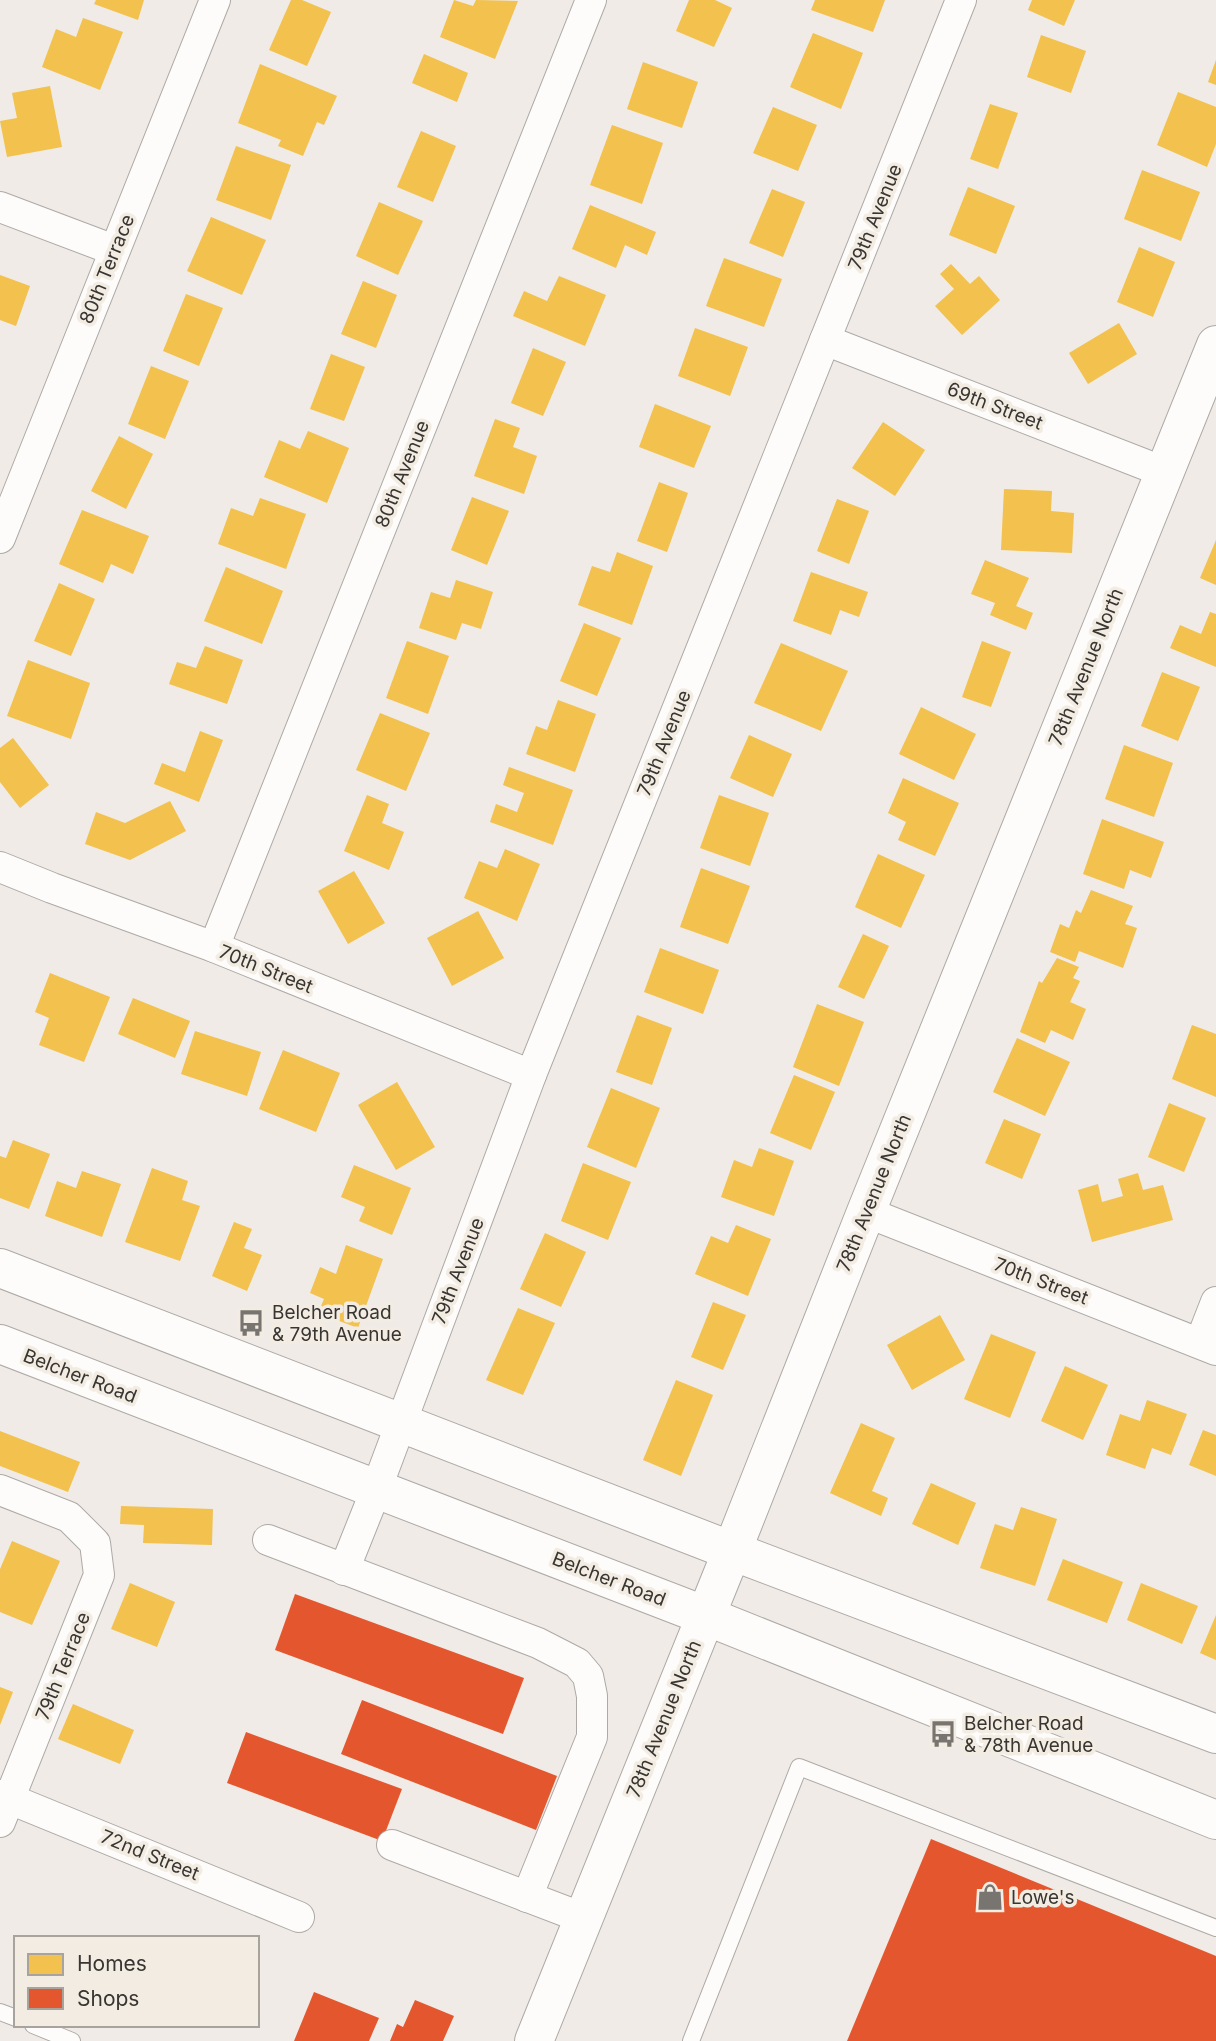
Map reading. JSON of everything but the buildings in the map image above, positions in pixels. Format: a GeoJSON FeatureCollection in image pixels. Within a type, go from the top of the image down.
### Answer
{"type":"FeatureCollection","features":[{"type":"Feature","properties":{"kind":"main road","name":"78th Avenue North"},"geometry":{"type":"LineString","coordinates":[[534,2041],[1216,345]]}},
{"type":"Feature","properties":{"kind":"main road"},"geometry":{"type":"LineString","coordinates":[[0,1268],[732,1551],[1216,1734]]}},
{"type":"Feature","properties":{"kind":"main road","name":"Belcher Road"},"geometry":{"type":"LineString","coordinates":[[0,1345],[706,1616],[1216,1820]]}},
{"type":"Feature","properties":{"kind":"street","name":"80th Terrace"},"geometry":{"type":"LineString","coordinates":[[0,538],[215,0]]}},
{"type":"Feature","properties":{"kind":"street","name":"80th Avenue"},"geometry":{"type":"LineString","coordinates":[[214,947],[591,0]]}},
{"type":"Feature","properties":{"kind":"street","name":"79th Avenue"},"geometry":{"type":"LineString","coordinates":[[344,1570],[531,1075],[961,0]]}},
{"type":"Feature","properties":{"kind":"street"},"geometry":{"type":"LineString","coordinates":[[0,207],[114,250]]}},
{"type":"Feature","properties":{"kind":"street","name":"69th Street"},"geometry":{"type":"LineString","coordinates":[[825,340],[1164,472]]}},
{"type":"Feature","properties":{"kind":"street","name":"70th Street"},"geometry":{"type":"LineString","coordinates":[[0,867],[214,947],[531,1075]]}},
{"type":"Feature","properties":{"kind":"street","name":"70th Street"},"geometry":{"type":"LineString","coordinates":[[866,1212],[1208,1346]]}},
{"type":"Feature","properties":{"kind":"street"},"geometry":{"type":"LineString","coordinates":[[1208,1346],[1216,1302]]}},
{"type":"Feature","properties":{"kind":"street","name":"79th Terrace"},"geometry":{"type":"LineString","coordinates":[[0,1489],[69,1517],[95,1543],[99,1575],[3,1805]]}},
{"type":"Feature","properties":{"kind":"street"},"geometry":{"type":"LineString","coordinates":[[268,1539],[538,1643],[578,1663],[588,1676],[592,1696],[592,1737],[527,1897]]}},
{"type":"Feature","properties":{"kind":"street","name":"72nd Street"},"geometry":{"type":"LineString","coordinates":[[3,1805],[299,1917]]}},
{"type":"Feature","properties":{"kind":"street"},"geometry":{"type":"LineString","coordinates":[[392,1844],[583,1918]]}},
{"type":"Feature","properties":{"kind":"lane"},"geometry":{"type":"LineString","coordinates":[[691,2041],[799,1767],[1216,1928]]}},
{"type":"Feature","properties":{"kind":"lane"},"geometry":{"type":"LineString","coordinates":[[38,2027],[72,2041]]}},
{"type":"Feature","properties":{"kind":"place","name":"Belcher Road & 79th Avenue"},"geometry":{"type":"Point","coordinates":[251,1323]}},
{"type":"Feature","properties":{"kind":"place","name":"Belcher Road & 78th Avenue"},"geometry":{"type":"Point","coordinates":[943,1734]}},
{"type":"Feature","properties":{"kind":"place","name":"Lowe's"},"geometry":{"type":"Point","coordinates":[990,1897]}}]}
